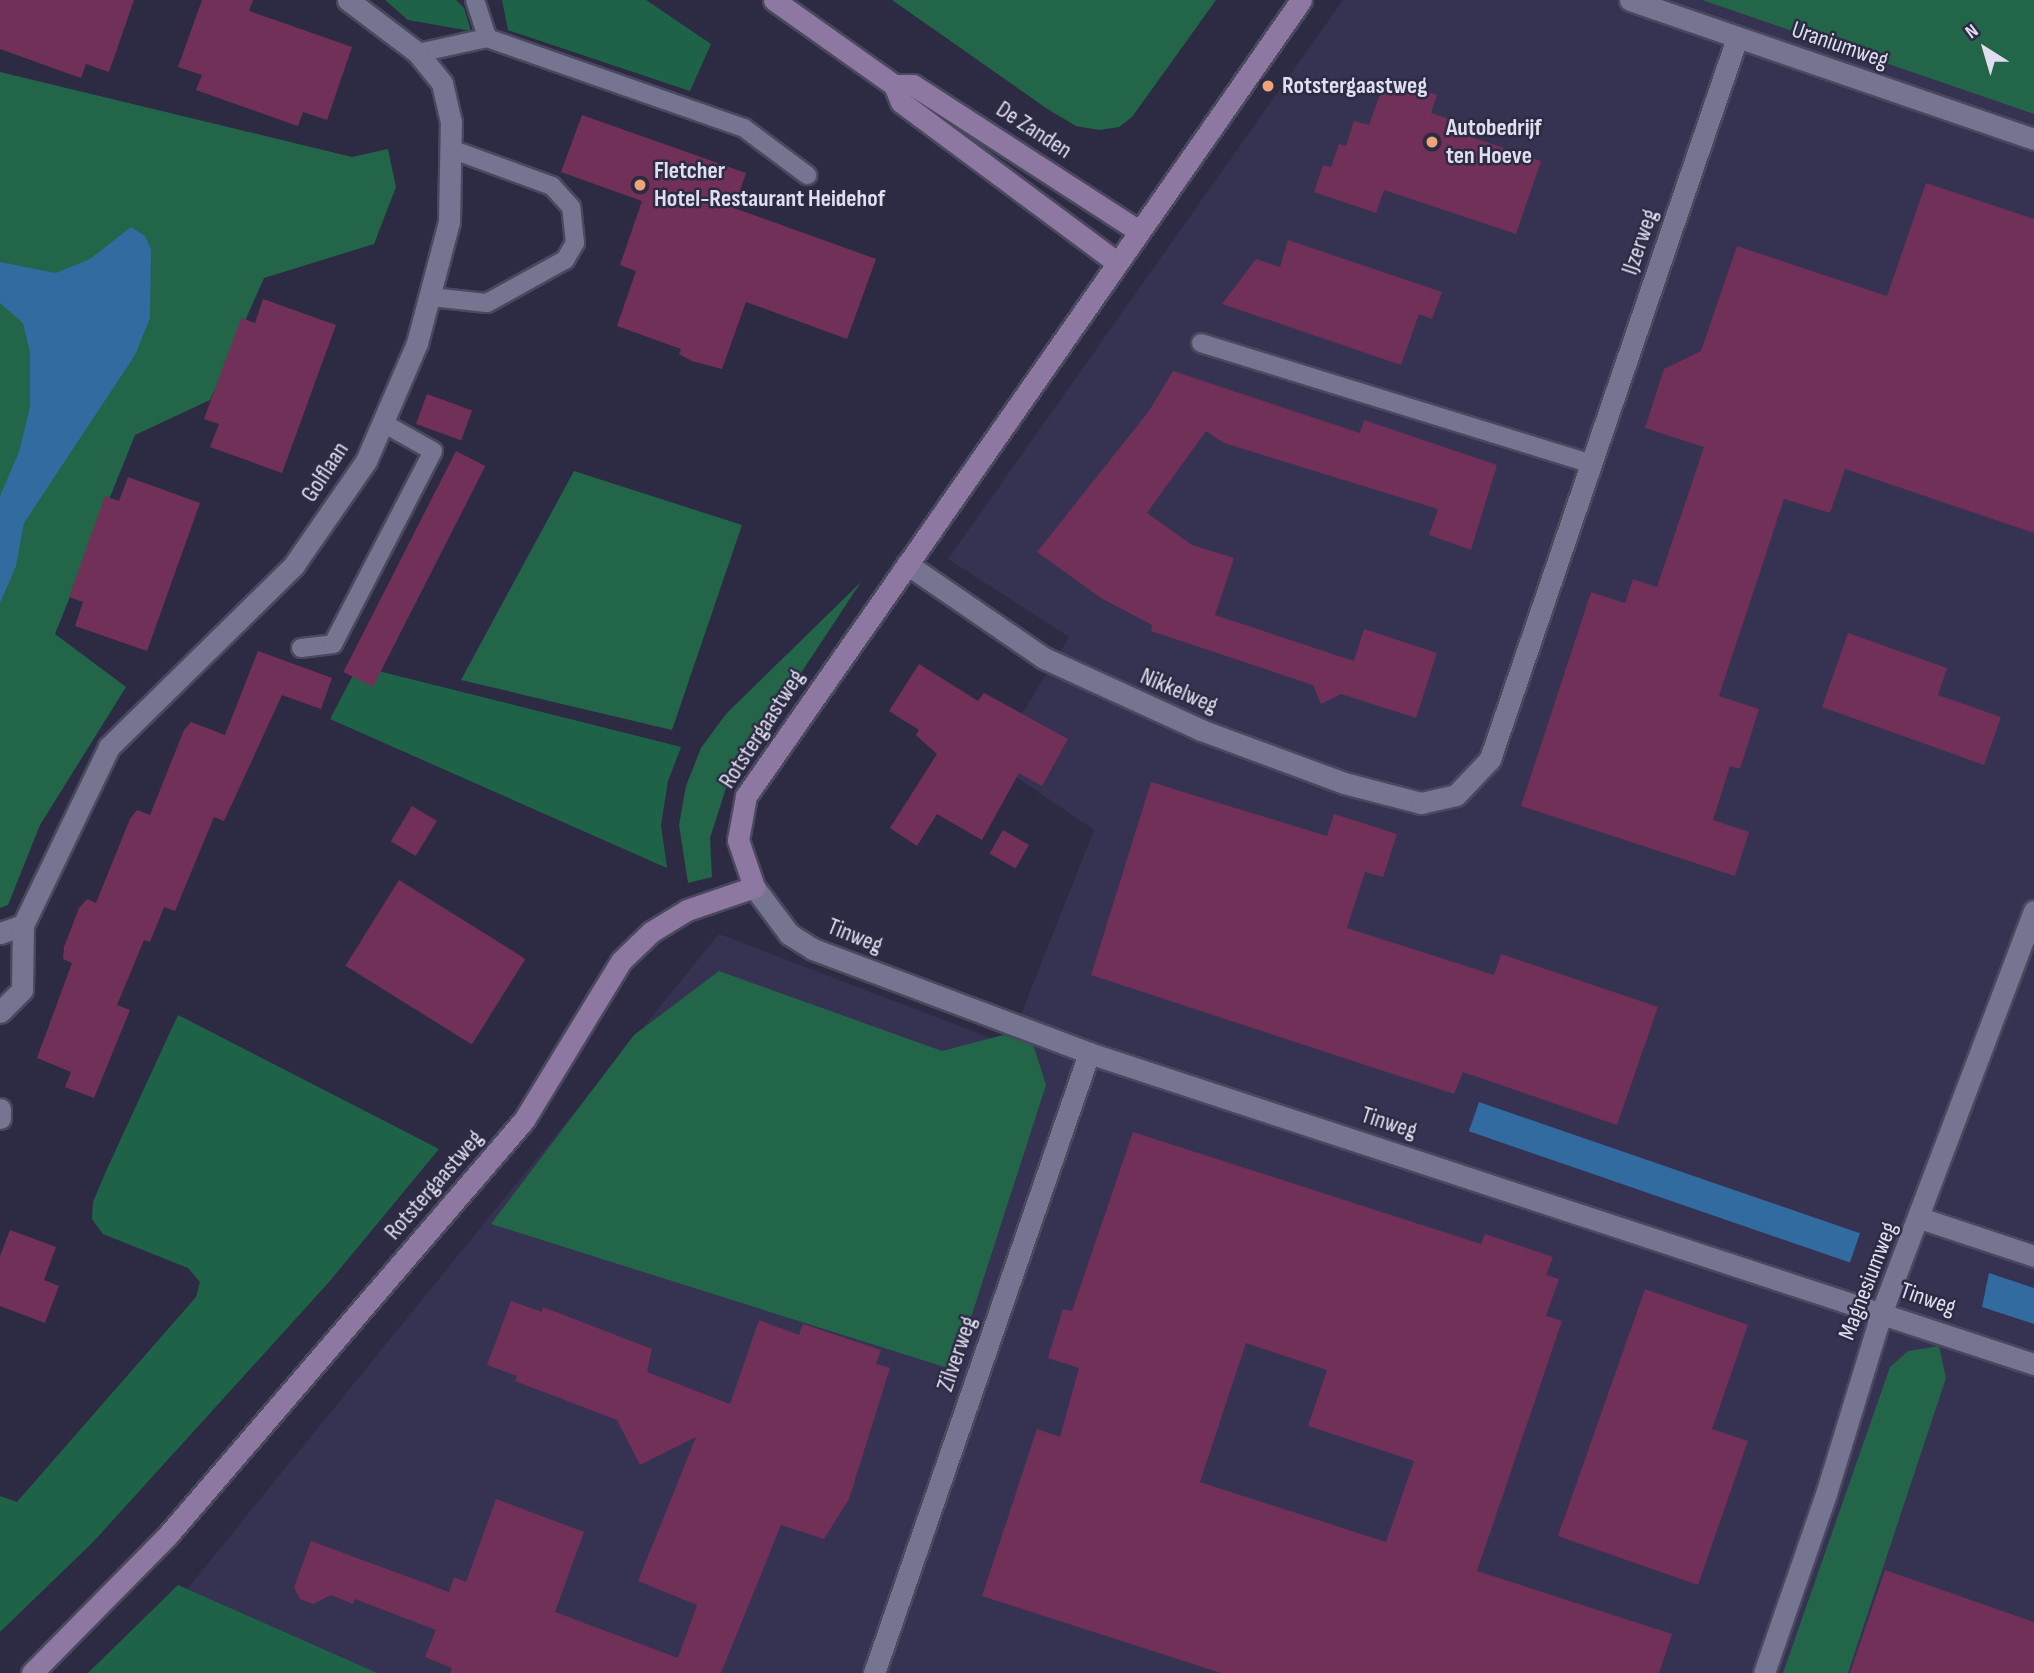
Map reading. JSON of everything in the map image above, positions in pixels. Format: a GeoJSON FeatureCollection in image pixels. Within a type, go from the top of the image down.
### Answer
{"type":"FeatureCollection","features":[{"type":"Feature","properties":{"kind":"street","name":"Golflaan"},"geometry":{"type":"LineString","coordinates":[[0,1012],[22,989],[23,925],[109,747],[294,565],[366,461],[418,343],[449,222],[451,122],[442,83],[418,53],[348,0]]}},
{"type":"Feature","properties":{"kind":"street","name":"De Zanden"},"geometry":{"type":"LineString","coordinates":[[774,0],[894,85],[901,102],[1118,263]]}},
{"type":"Feature","properties":{"kind":"street","name":"Rotstergaastweg"},"geometry":{"type":"LineString","coordinates":[[32,1673],[168,1535],[524,1120],[621,961],[651,932],[687,910],[754,887],[738,840],[746,796],[1301,0]]}},
{"type":"Feature","properties":{"kind":"street","name":"Uraniumweg"},"geometry":{"type":"LineString","coordinates":[[1630,0],[2034,139]]}},
{"type":"Feature","properties":{"kind":"street","name":"IJzerweg"},"geometry":{"type":"LineString","coordinates":[[1456,795],[1490,759],[1737,38]]}},
{"type":"Feature","properties":{"kind":"street","name":"De Zanden"},"geometry":{"type":"LineString","coordinates":[[894,85],[913,85],[1140,232]]}},
{"type":"Feature","properties":{"kind":"street","name":"Nikkelweg"},"geometry":{"type":"LineString","coordinates":[[907,564],[1044,658],[1201,730],[1344,783],[1421,803],[1456,795]]}},
{"type":"Feature","properties":{"kind":"street","name":"Tinweg"},"geometry":{"type":"LineString","coordinates":[[754,887],[789,934],[813,949],[1089,1053],[1881,1311],[2034,1364]]}},
{"type":"Feature","properties":{"kind":"street","name":"Magnesiumweg"},"geometry":{"type":"LineString","coordinates":[[1764,1673],[1826,1494],[1881,1311],[1920,1218],[2034,911]]}},
{"type":"Feature","properties":{"kind":"street"},"geometry":{"type":"LineString","coordinates":[[0,933],[23,925]]}},
{"type":"Feature","properties":{"kind":"street","name":"Zilverweg"},"geometry":{"type":"LineString","coordinates":[[874,1673],[1089,1053]]}},
{"type":"Feature","properties":{"kind":"street"},"geometry":{"type":"LineString","coordinates":[[0,1109],[0,1118]]}},
{"type":"Feature","properties":{"kind":"street"},"geometry":{"type":"LineString","coordinates":[[1920,1218],[2034,1256]]}},
{"type":"Feature","properties":{"kind":"lane"},"geometry":{"type":"LineString","coordinates":[[475,0],[487,38]]}},
{"type":"Feature","properties":{"kind":"lane"},"geometry":{"type":"LineString","coordinates":[[418,53],[487,38],[744,128],[807,175]]}},
{"type":"Feature","properties":{"kind":"lane"},"geometry":{"type":"LineString","coordinates":[[431,297],[487,303],[565,260],[575,243],[570,207],[552,186],[451,149]]}},
{"type":"Feature","properties":{"kind":"lane"},"geometry":{"type":"LineString","coordinates":[[1201,343],[1592,464]]}},
{"type":"Feature","properties":{"kind":"lane"},"geometry":{"type":"LineString","coordinates":[[301,648],[333,644],[433,451],[383,423]]}},
{"type":"Feature","properties":{"kind":"shaded area"},"geometry":{"type":"Polygon","coordinates":[[[1343,0],[1777,0],[2034,85],[2034,1673],[371,1673],[184,1593],[719,934],[1009,1045],[1094,830],[993,761],[1069,637],[948,559],[1343,0]]]}},
{"type":"Feature","properties":{"kind":"green space"},"geometry":{"type":"Polygon","coordinates":[[[385,0],[456,0],[464,8],[471,31],[408,20],[385,0]]]}},
{"type":"Feature","properties":{"kind":"green space"},"geometry":{"type":"Polygon","coordinates":[[[502,0],[646,0],[711,44],[690,91],[508,30],[502,0]]]}},
{"type":"Feature","properties":{"kind":"green space"},"geometry":{"type":"Polygon","coordinates":[[[892,0],[1216,0],[1132,117],[1119,127],[1099,130],[1076,126],[1049,110],[892,0]]]}},
{"type":"Feature","properties":{"kind":"green space"},"geometry":{"type":"Polygon","coordinates":[[[1702,0],[2034,0],[2034,114],[1702,0]]]}},
{"type":"Feature","properties":{"kind":"green space"},"geometry":{"type":"Polygon","coordinates":[[[0,72],[352,157],[388,149],[396,187],[374,244],[264,278],[210,400],[135,435],[55,634],[126,687],[40,825],[8,905],[0,908],[0,72]]]}},
{"type":"Feature","properties":{"kind":"green space"},"geometry":{"type":"Polygon","coordinates":[[[574,471],[742,525],[672,730],[461,680],[574,471]]]}},
{"type":"Feature","properties":{"kind":"green space"},"geometry":{"type":"Polygon","coordinates":[[[861,582],[727,785],[710,838],[712,877],[688,883],[679,825],[686,786],[701,748],[726,714],[861,582]]]}},
{"type":"Feature","properties":{"kind":"green space"},"geometry":{"type":"Polygon","coordinates":[[[358,666],[681,747],[668,781],[661,825],[667,868],[330,719],[358,666]]]}},
{"type":"Feature","properties":{"kind":"green space"},"geometry":{"type":"Polygon","coordinates":[[[719,971],[942,1051],[1003,1035],[1033,1044],[1046,1085],[954,1370],[491,1224],[634,1035],[719,971]]]}},
{"type":"Feature","properties":{"kind":"green space"},"geometry":{"type":"Polygon","coordinates":[[[178,1015],[439,1149],[329,1282],[93,1542],[0,1632],[0,1496],[17,1502],[196,1297],[200,1282],[188,1268],[103,1234],[92,1219],[93,1202],[178,1015]]]}},
{"type":"Feature","properties":{"kind":"green space"},"geometry":{"type":"Polygon","coordinates":[[[1939,1346],[1946,1378],[1848,1673],[1783,1673],[1890,1367],[1908,1351],[1939,1346]]]}},
{"type":"Feature","properties":{"kind":"green space"},"geometry":{"type":"Polygon","coordinates":[[[178,1585],[377,1673],[88,1673],[178,1585]]]}},
{"type":"Feature","properties":{"kind":"water"},"geometry":{"type":"Polygon","coordinates":[[[131,227],[145,236],[151,249],[150,318],[135,355],[24,523],[16,566],[0,603],[0,496],[19,452],[30,407],[30,352],[23,323],[0,303],[0,262],[56,273],[90,259],[131,227]]]}},
{"type":"Feature","properties":{"kind":"water"},"geometry":{"type":"Polygon","coordinates":[[[1479,1102],[1860,1233],[1850,1263],[1469,1131],[1479,1102]]]}},
{"type":"Feature","properties":{"kind":"water"},"geometry":{"type":"Polygon","coordinates":[[[1989,1273],[2034,1288],[2034,1324],[1982,1307],[1989,1273]]]}},
{"type":"Feature","properties":{"kind":"building"},"geometry":{"type":"Polygon","coordinates":[[[0,0],[134,0],[109,72],[86,64],[81,78],[0,49],[0,0]]]}},
{"type":"Feature","properties":{"kind":"building"},"geometry":{"type":"Polygon","coordinates":[[[202,0],[253,0],[249,11],[352,47],[327,120],[303,112],[298,126],[196,90],[202,75],[178,67],[202,0]]]}},
{"type":"Feature","properties":{"kind":"building"},"geometry":{"type":"Polygon","coordinates":[[[1386,77],[1437,95],[1431,113],[1470,126],[1466,135],[1541,161],[1516,234],[1384,190],[1376,213],[1314,192],[1323,165],[1331,167],[1339,144],[1346,146],[1354,121],[1369,125],[1386,77]]]}},
{"type":"Feature","properties":{"kind":"building"},"geometry":{"type":"Polygon","coordinates":[[[582,115],[746,173],[734,208],[876,259],[847,339],[746,302],[722,369],[692,361],[679,354],[681,349],[617,326],[636,271],[620,265],[642,201],[561,172],[582,115]]]}},
{"type":"Feature","properties":{"kind":"building"},"geometry":{"type":"Polygon","coordinates":[[[1926,183],[2034,219],[2034,533],[1845,469],[1830,513],[1784,499],[1719,696],[1759,709],[1740,769],[1730,766],[1713,820],[1749,832],[1735,876],[1521,806],[1591,592],[1625,603],[1633,579],[1657,587],[1704,447],[1645,428],[1664,369],[1701,351],[1737,246],[1887,296],[1926,183]]]}},
{"type":"Feature","properties":{"kind":"building"},"geometry":{"type":"Polygon","coordinates":[[[1288,240],[1442,292],[1432,319],[1419,314],[1401,365],[1222,304],[1256,259],[1280,267],[1288,240]]]}},
{"type":"Feature","properties":{"kind":"building"},"geometry":{"type":"Polygon","coordinates":[[[263,299],[336,325],[282,473],[210,447],[219,424],[204,419],[241,318],[255,323],[263,299]]]}},
{"type":"Feature","properties":{"kind":"building"},"geometry":{"type":"Polygon","coordinates":[[[1173,371],[1360,433],[1364,420],[1497,465],[1471,550],[1429,535],[1438,509],[1224,443],[1206,431],[1147,513],[1192,545],[1234,558],[1215,615],[1354,661],[1364,629],[1437,653],[1416,718],[1341,694],[1321,704],[1313,685],[1151,631],[1152,625],[1101,598],[1037,552],[1149,411],[1173,371]]]}},
{"type":"Feature","properties":{"kind":"building"},"geometry":{"type":"Polygon","coordinates":[[[427,394],[472,410],[461,440],[416,424],[427,394]]]}},
{"type":"Feature","properties":{"kind":"building"},"geometry":{"type":"Polygon","coordinates":[[[456,451],[485,466],[373,687],[343,672],[456,451]]]}},
{"type":"Feature","properties":{"kind":"building"},"geometry":{"type":"Polygon","coordinates":[[[128,477],[200,503],[147,651],[75,626],[83,602],[69,597],[105,496],[119,501],[128,477]]]}},
{"type":"Feature","properties":{"kind":"building"},"geometry":{"type":"Polygon","coordinates":[[[1848,633],[1947,668],[1938,695],[2001,717],[1984,765],[1822,707],[1848,633]]]}},
{"type":"Feature","properties":{"kind":"building"},"geometry":{"type":"Polygon","coordinates":[[[258,651],[332,678],[321,709],[282,695],[224,821],[214,817],[175,911],[164,907],[150,942],[144,940],[117,1005],[130,1010],[94,1098],[65,1087],[71,1072],[37,1058],[72,963],[63,959],[64,947],[79,908],[87,899],[96,903],[130,819],[137,810],[150,815],[184,730],[191,722],[225,735],[258,651]]]}},
{"type":"Feature","properties":{"kind":"building"},"geometry":{"type":"Polygon","coordinates":[[[919,664],[978,701],[984,693],[1068,739],[1042,786],[1019,773],[982,840],[937,814],[917,846],[890,828],[937,754],[916,735],[919,730],[889,711],[919,664]]]}},
{"type":"Feature","properties":{"kind":"building"},"geometry":{"type":"Polygon","coordinates":[[[1151,782],[1327,836],[1334,814],[1397,834],[1383,877],[1365,872],[1347,928],[1494,975],[1501,954],[1658,1007],[1617,1125],[1463,1072],[1454,1094],[1091,975],[1151,782]]]}},
{"type":"Feature","properties":{"kind":"building"},"geometry":{"type":"Polygon","coordinates":[[[412,806],[437,821],[416,856],[391,841],[412,806]]]}},
{"type":"Feature","properties":{"kind":"building"},"geometry":{"type":"Polygon","coordinates":[[[1003,830],[1029,845],[1015,868],[990,853],[1003,830]]]}},
{"type":"Feature","properties":{"kind":"building"},"geometry":{"type":"Polygon","coordinates":[[[399,880],[525,959],[472,1045],[345,966],[399,880]]]}},
{"type":"Feature","properties":{"kind":"building"},"geometry":{"type":"Polygon","coordinates":[[[1133,1132],[1481,1244],[1485,1234],[1553,1257],[1546,1275],[1559,1279],[1546,1316],[1562,1321],[1477,1571],[1672,1634],[1659,1673],[1221,1673],[982,1596],[1037,1429],[1060,1437],[1079,1368],[1048,1358],[1063,1309],[1072,1311],[1133,1132]],[[1246,1343],[1200,1482],[1386,1542],[1414,1461],[1308,1426],[1327,1370],[1246,1343]]]}},
{"type":"Feature","properties":{"kind":"building"},"geometry":{"type":"Polygon","coordinates":[[[10,1230],[56,1247],[44,1280],[59,1286],[45,1323],[0,1306],[0,1256],[10,1230]]]}},
{"type":"Feature","properties":{"kind":"building"},"geometry":{"type":"Polygon","coordinates":[[[1645,1289],[1748,1325],[1712,1429],[1748,1441],[1698,1585],[1558,1536],[1645,1289]]]}},
{"type":"Feature","properties":{"kind":"building"},"geometry":{"type":"Polygon","coordinates":[[[511,1301],[542,1312],[543,1307],[652,1349],[647,1372],[730,1404],[759,1320],[799,1335],[803,1324],[881,1350],[876,1364],[890,1368],[849,1499],[824,1539],[781,1525],[721,1673],[450,1673],[452,1668],[425,1657],[436,1630],[355,1599],[353,1604],[331,1595],[313,1604],[300,1599],[294,1587],[311,1541],[449,1592],[454,1577],[466,1582],[496,1499],[584,1532],[555,1612],[678,1658],[697,1605],[638,1581],[696,1437],[640,1465],[617,1420],[515,1381],[517,1376],[487,1365],[511,1301]]]}},
{"type":"Feature","properties":{"kind":"building"},"geometry":{"type":"Polygon","coordinates":[[[1885,1570],[2034,1622],[2034,1673],[1850,1673],[1885,1570]]]}},
{"type":"Feature","properties":{"kind":"place","name":"Rotstergaastweg"},"geometry":{"type":"Point","coordinates":[1268,86]}},
{"type":"Feature","properties":{"kind":"place","name":"Autobedrijf ten Hoeve"},"geometry":{"type":"Point","coordinates":[1432,142]}},
{"type":"Feature","properties":{"kind":"place","name":"Fletcher Hotel-Restaurant Heidehof"},"geometry":{"type":"Point","coordinates":[640,185]}}]}
